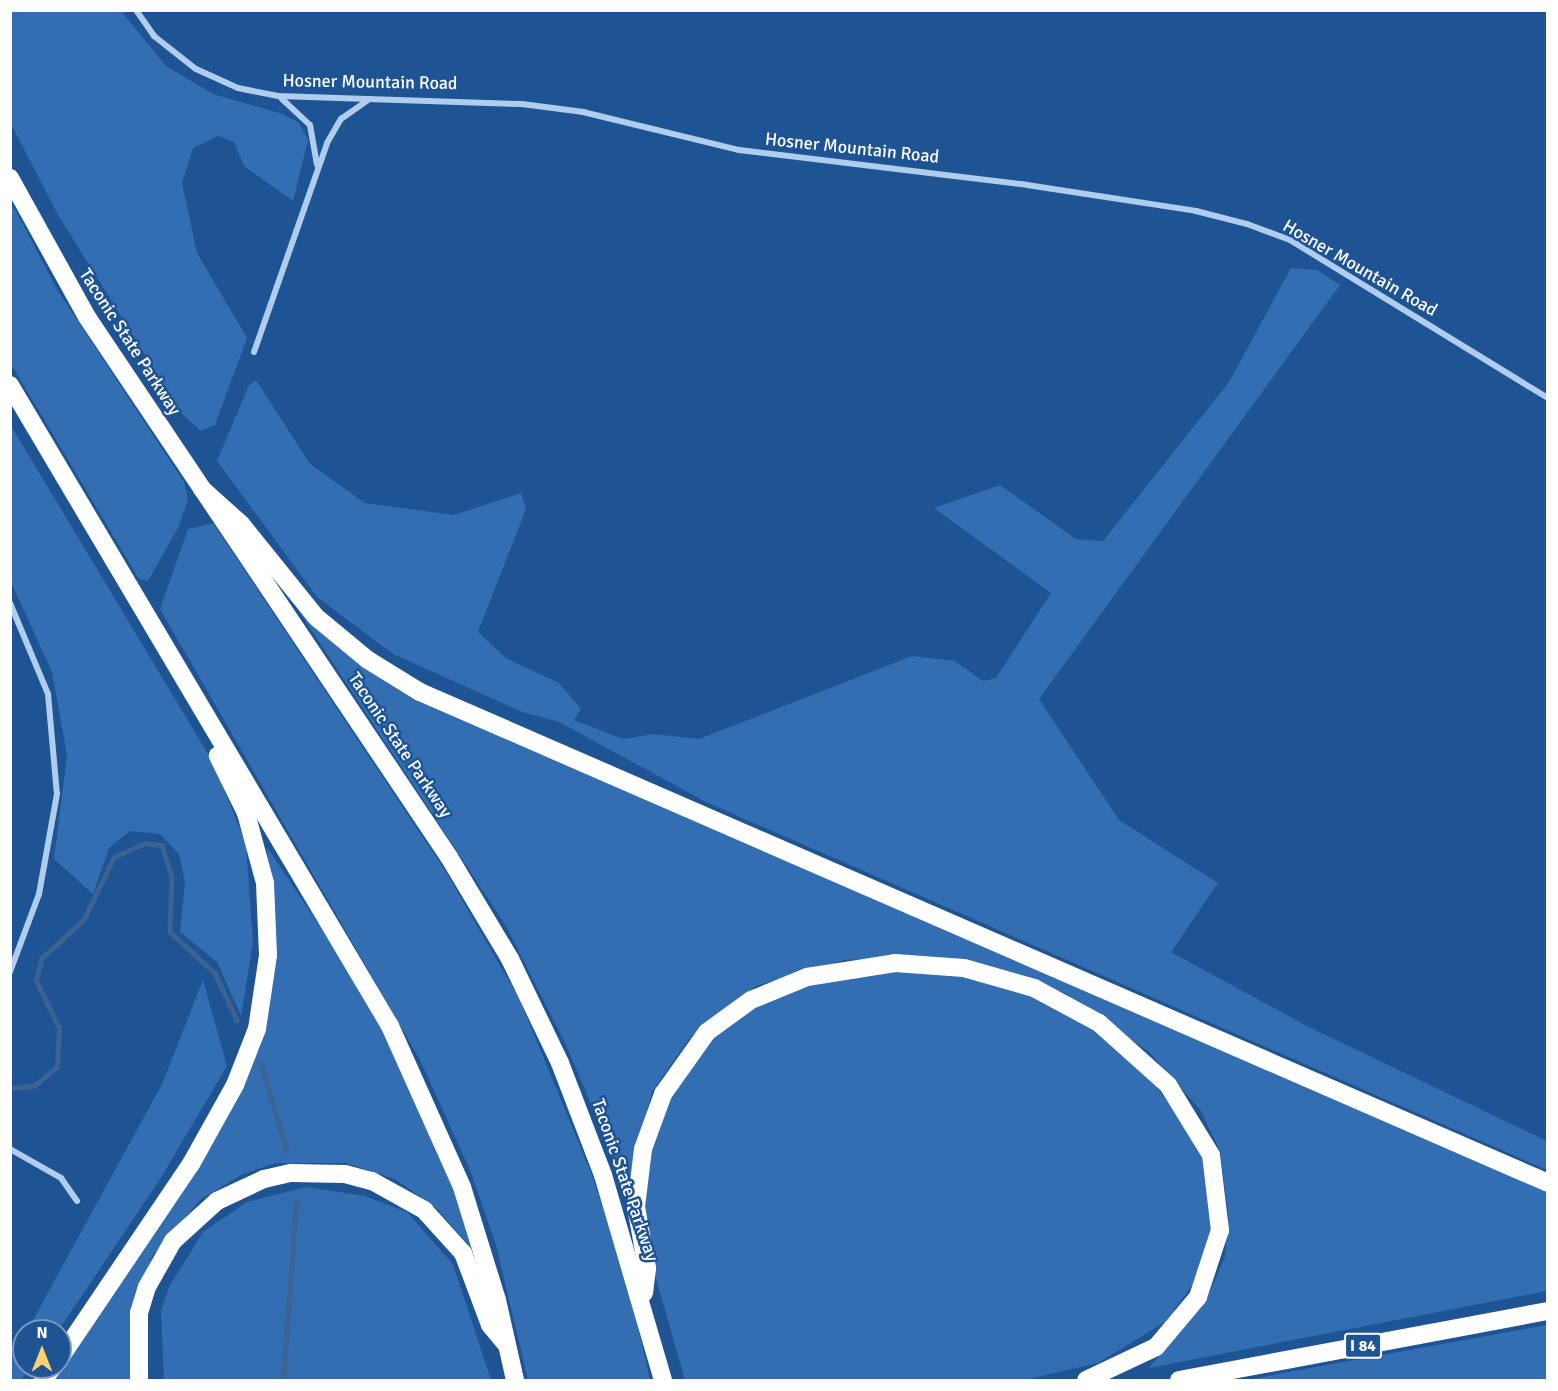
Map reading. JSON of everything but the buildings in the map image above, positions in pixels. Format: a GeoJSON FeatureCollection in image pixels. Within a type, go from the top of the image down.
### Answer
{"type":"FeatureCollection","features":[{"type":"Feature","properties":{"kind":"highway","name":"Taconic State Parkway"},"geometry":{"type":"LineString","coordinates":[[10,178],[75,297],[443,847],[510,959],[583,1120],[643,1300],[663,1380]]}},
{"type":"Feature","properties":{"kind":"highway"},"geometry":{"type":"LineString","coordinates":[[10,385],[362,974],[417,1078],[462,1187],[508,1347],[515,1380]]}},
{"type":"Feature","properties":{"kind":"highway"},"geometry":{"type":"LineString","coordinates":[[202,489],[241,524],[316,617],[368,660],[420,692],[1548,1183]]}},
{"type":"Feature","properties":{"kind":"highway"},"geometry":{"type":"LineString","coordinates":[[72,1341],[146,1237],[226,1103],[257,1029],[267,973],[267,900],[252,831],[146,612]]}},
{"type":"Feature","properties":{"kind":"highway"},"geometry":{"type":"LineString","coordinates":[[643,1300],[647,1268],[636,1207],[643,1149],[663,1094],[707,1032],[751,1000],[826,972],[895,963],[964,968],[1034,988],[1099,1023],[1168,1085],[1211,1155],[1220,1230],[1198,1297],[1156,1347],[1086,1380]]}},
{"type":"Feature","properties":{"kind":"highway"},"geometry":{"type":"LineString","coordinates":[[139,1380],[139,1313],[151,1279],[173,1241],[217,1201],[264,1179],[291,1173],[345,1174],[372,1182],[424,1210],[463,1253],[490,1325],[508,1347]]}},
{"type":"Feature","properties":{"kind":"highway","name":"I 84"},"geometry":{"type":"LineString","coordinates":[[1179,1380],[1548,1311]]}},
{"type":"Feature","properties":{"kind":"street","name":"Hosner Mountain Road"},"geometry":{"type":"LineString","coordinates":[[136,10],[154,36],[196,69],[278,96],[373,99],[467,98],[532,105],[739,150],[912,169],[1197,211],[1290,240],[1548,398]]}},
{"type":"Feature","properties":{"kind":"street"},"geometry":{"type":"LineString","coordinates":[[278,96],[296,106],[310,124],[316,171]]}},
{"type":"Feature","properties":{"kind":"street"},"geometry":{"type":"LineString","coordinates":[[254,352],[316,171],[341,119],[373,99]]}},
{"type":"Feature","properties":{"kind":"street"},"geometry":{"type":"LineString","coordinates":[[10,603],[48,694],[57,794],[39,894],[10,972]]}},
{"type":"Feature","properties":{"kind":"street"},"geometry":{"type":"LineString","coordinates":[[10,1149],[60,1178],[77,1201]]}},
{"type":"Feature","properties":{"kind":"shaded area"},"geometry":{"type":"Polygon","coordinates":[[[11,10],[121,11],[166,66],[213,94],[283,114],[299,123],[308,140],[293,201],[244,166],[234,142],[218,136],[193,148],[182,183],[197,253],[247,338],[215,425],[201,431],[181,413],[57,213],[11,124],[11,10]]]}},
{"type":"Feature","properties":{"kind":"shaded area"},"geometry":{"type":"Polygon","coordinates":[[[10,200],[58,291],[184,482],[188,500],[178,528],[148,581],[139,579],[11,364],[10,200]]]}},
{"type":"Feature","properties":{"kind":"shaded area"},"geometry":{"type":"Polygon","coordinates":[[[1291,268],[1317,270],[1340,285],[1039,699],[1119,820],[1218,883],[1171,952],[1309,1027],[1547,1141],[1547,1170],[706,802],[559,722],[522,712],[393,654],[317,597],[217,461],[249,385],[256,380],[310,464],[365,503],[454,515],[521,493],[526,509],[478,632],[506,658],[559,683],[581,709],[574,720],[623,739],[654,734],[699,739],[912,656],[955,661],[983,681],[996,678],[1051,593],[934,508],[1000,485],[1076,539],[1103,541],[1229,382],[1291,268]]]}},
{"type":"Feature","properties":{"kind":"shaded area"},"geometry":{"type":"Polygon","coordinates":[[[10,424],[213,762],[246,844],[253,943],[241,1016],[217,962],[180,932],[185,882],[179,854],[160,834],[130,831],[109,848],[93,894],[54,859],[67,756],[52,672],[11,582],[10,424]]]}},
{"type":"Feature","properties":{"kind":"shaded area"},"geometry":{"type":"Polygon","coordinates":[[[213,523],[446,872],[519,998],[592,1175],[627,1279],[650,1380],[528,1380],[496,1245],[470,1170],[420,1060],[160,609],[188,529],[213,523]]]}},
{"type":"Feature","properties":{"kind":"shaded area"},"geometry":{"type":"Polygon","coordinates":[[[285,590],[375,671],[1547,1190],[1547,1291],[1149,1368],[1208,1296],[1225,1257],[1228,1214],[1220,1151],[1201,1111],[1149,1052],[1064,993],[969,963],[926,956],[844,960],[756,986],[690,1038],[652,1092],[627,1189],[566,1045],[506,926],[285,590]]]}},
{"type":"Feature","properties":{"kind":"shaded area"},"geometry":{"type":"Polygon","coordinates":[[[267,847],[369,1000],[449,1176],[476,1253],[436,1208],[395,1179],[345,1163],[276,1163],[243,1174],[201,1199],[153,1255],[137,1297],[130,1340],[132,1380],[51,1380],[72,1379],[72,1348],[239,1093],[261,1045],[273,982],[267,847]]]}},
{"type":"Feature","properties":{"kind":"shaded area"},"geometry":{"type":"Polygon","coordinates":[[[915,970],[984,980],[1042,998],[1093,1026],[1138,1061],[1202,1150],[1214,1231],[1203,1271],[1165,1322],[1098,1363],[1024,1380],[685,1380],[649,1254],[642,1205],[651,1144],[674,1088],[702,1049],[737,1018],[786,991],[833,977],[915,970]]]}},
{"type":"Feature","properties":{"kind":"shaded area"},"geometry":{"type":"Polygon","coordinates":[[[203,980],[227,1066],[159,1181],[66,1319],[34,1319],[162,1084],[203,980]]]}},
{"type":"Feature","properties":{"kind":"shaded area"},"geometry":{"type":"Polygon","coordinates":[[[306,1187],[365,1196],[407,1212],[453,1264],[491,1380],[164,1380],[161,1311],[169,1287],[203,1232],[247,1202],[306,1187]]]}},
{"type":"Feature","properties":{"kind":"shaded area"},"geometry":{"type":"Polygon","coordinates":[[[1547,1325],[1547,1380],[1248,1380],[1294,1371],[1547,1325]]]}},
{"type":"Feature","properties":{"kind":"shaded area"},"geometry":{"type":"Polygon","coordinates":[[[11,1349],[12,1379],[21,1380],[11,1380],[11,1349]]]}},
{"type":"Feature","properties":{"kind":"waterway"},"geometry":{"type":"LineString","coordinates":[[10,1088],[34,1086],[57,1067],[59,1028],[36,981],[41,959],[84,919],[114,857],[145,843],[162,845],[172,877],[170,932],[215,973],[237,1020]]}},
{"type":"Feature","properties":{"kind":"waterway"},"geometry":{"type":"LineString","coordinates":[[261,1063],[287,1151]]}},
{"type":"Feature","properties":{"kind":"waterway"},"geometry":{"type":"LineString","coordinates":[[283,1380],[296,1201]]}}]}
